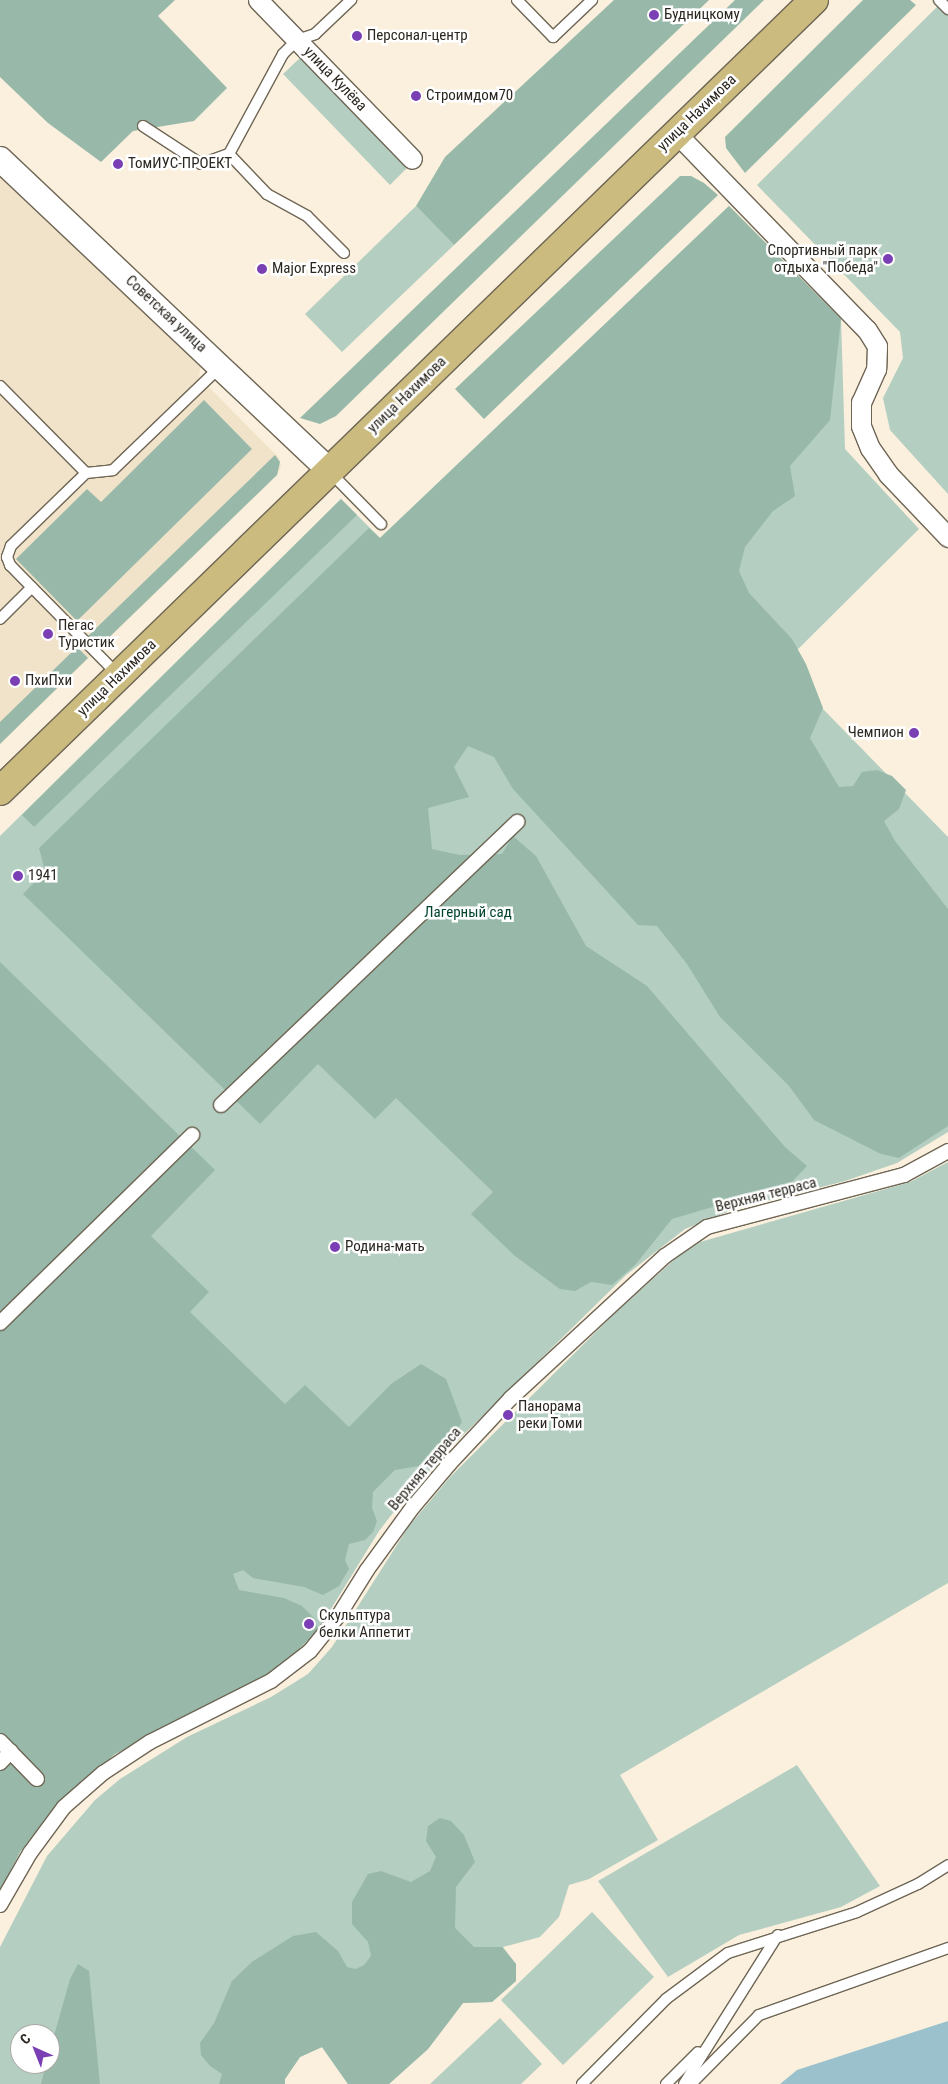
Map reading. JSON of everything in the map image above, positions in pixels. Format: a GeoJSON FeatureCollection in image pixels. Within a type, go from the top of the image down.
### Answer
{"type":"FeatureCollection","features":[{"type":"Feature","properties":{"kind":"main road","name":"улица Нахимова"},"geometry":{"type":"LineString","coordinates":[[0,791],[814,0]]}},
{"type":"Feature","properties":{"kind":"street","name":"улица Кулёва"},"geometry":{"type":"LineString","coordinates":[[258,0],[412,159]]}},
{"type":"Feature","properties":{"kind":"street"},"geometry":{"type":"LineString","coordinates":[[676,133],[867,330],[877,346],[876,370],[861,402],[861,426],[870,448],[888,474],[948,537]]}},
{"type":"Feature","properties":{"kind":"street","name":"Советская улица"},"geometry":{"type":"LineString","coordinates":[[0,159],[330,471]]}},
{"type":"Feature","properties":{"kind":"street"},"geometry":{"type":"LineString","coordinates":[[221,1105],[517,822]]}},
{"type":"Feature","properties":{"kind":"street"},"geometry":{"type":"LineString","coordinates":[[0,1323],[192,1135]]}},
{"type":"Feature","properties":{"kind":"street","name":"Верхняя терраса"},"geometry":{"type":"LineString","coordinates":[[0,1906],[30,1853],[64,1807],[104,1773],[150,1742],[271,1681],[310,1651],[339,1615],[367,1570],[413,1507],[450,1463],[511,1398],[665,1256],[708,1227],[904,1175],[948,1151]]}},
{"type":"Feature","properties":{"kind":"street"},"geometry":{"type":"LineString","coordinates":[[0,1740],[38,1779]]}},
{"type":"Feature","properties":{"kind":"street"},"geometry":{"type":"LineString","coordinates":[[0,1763],[11,1752]]}},
{"type":"Feature","properties":{"kind":"lane"},"geometry":{"type":"LineString","coordinates":[[143,126],[201,164],[229,154],[273,69],[297,40],[315,34],[352,0]]}},
{"type":"Feature","properties":{"kind":"lane"},"geometry":{"type":"LineString","coordinates":[[517,0],[553,38],[592,0]]}},
{"type":"Feature","properties":{"kind":"lane"},"geometry":{"type":"LineString","coordinates":[[940,0],[948,9]]}},
{"type":"Feature","properties":{"kind":"lane"},"geometry":{"type":"LineString","coordinates":[[229,154],[267,194],[307,216],[344,254]]}},
{"type":"Feature","properties":{"kind":"lane"},"geometry":{"type":"LineString","coordinates":[[119,675],[8,562],[8,549],[86,473],[113,470],[221,366]]}},
{"type":"Feature","properties":{"kind":"lane"},"geometry":{"type":"LineString","coordinates":[[0,386],[86,473]]}},
{"type":"Feature","properties":{"kind":"lane"},"geometry":{"type":"LineString","coordinates":[[330,471],[381,524]]}},
{"type":"Feature","properties":{"kind":"lane"},"geometry":{"type":"LineString","coordinates":[[0,619],[32,587]]}},
{"type":"Feature","properties":{"kind":"lane"},"geometry":{"type":"LineString","coordinates":[[582,2084],[666,1999],[728,1953],[778,1935],[856,1912],[918,1884],[948,1865]]}},
{"type":"Feature","properties":{"kind":"lane"},"geometry":{"type":"LineString","coordinates":[[684,2084],[709,2041],[778,1935]]}},
{"type":"Feature","properties":{"kind":"lane"},"geometry":{"type":"LineString","coordinates":[[691,2084],[759,2015],[948,1948]]}},
{"type":"Feature","properties":{"kind":"lane"},"geometry":{"type":"LineString","coordinates":[[666,2084],[709,2041]]}},
{"type":"Feature","properties":{"kind":"shaded area"},"geometry":{"type":"Polygon","coordinates":[[[0,173],[201,364],[199,377],[279,458],[281,467],[277,475],[0,744],[0,173]]]}},
{"type":"Feature","properties":{"kind":"green space"},"geometry":{"type":"Polygon","coordinates":[[[0,0],[175,0],[158,16],[227,88],[194,121],[133,131],[101,162],[48,123],[0,77],[0,0]]]}},
{"type":"Feature","properties":{"kind":"green space"},"geometry":{"type":"Polygon","coordinates":[[[614,0],[709,0],[454,245],[416,206],[445,157],[614,0]]]}},
{"type":"Feature","properties":{"kind":"green space"},"geometry":{"type":"Polygon","coordinates":[[[735,0],[764,0],[336,416],[320,424],[300,418],[735,0]]]}},
{"type":"Feature","properties":{"kind":"green space"},"geometry":{"type":"Polygon","coordinates":[[[863,0],[910,0],[916,5],[745,173],[726,148],[725,137],[863,0]]]}},
{"type":"Feature","properties":{"kind":"green space","name":"Спортивный парк отдыха \"Победа\""},"geometry":{"type":"Polygon","coordinates":[[[944,0],[948,0],[948,494],[890,430],[883,398],[903,358],[900,332],[757,185],[944,0]]]}},
{"type":"Feature","properties":{"kind":"green space"},"geometry":{"type":"Polygon","coordinates":[[[302,56],[408,167],[390,185],[283,74],[302,56]]]}},
{"type":"Feature","properties":{"kind":"green space"},"geometry":{"type":"Polygon","coordinates":[[[680,176],[691,176],[704,183],[718,195],[484,419],[455,389],[680,176]]]}},
{"type":"Feature","properties":{"kind":"green space"},"geometry":{"type":"Polygon","coordinates":[[[416,206],[454,245],[342,352],[305,314],[416,206]]]}},
{"type":"Feature","properties":{"kind":"green space","name":"Лагерный сад"},"geometry":{"type":"Polygon","coordinates":[[[729,206],[841,319],[845,449],[919,529],[781,666],[948,837],[948,1132],[897,1163],[845,1181],[732,1210],[685,1229],[626,1275],[448,1450],[399,1505],[379,1531],[318,1630],[293,1655],[261,1679],[115,1754],[53,1809],[20,1852],[0,1891],[0,836],[341,499],[380,538],[729,206]]]}},
{"type":"Feature","properties":{"kind":"green space"},"geometry":{"type":"Polygon","coordinates":[[[729,206],[841,319],[830,420],[790,466],[795,496],[773,511],[745,547],[739,571],[749,593],[792,639],[806,664],[823,708],[810,738],[839,787],[853,786],[862,772],[877,770],[892,776],[906,790],[899,809],[884,821],[895,841],[948,909],[948,1126],[899,1158],[881,1154],[814,1120],[789,1086],[720,1017],[687,964],[657,926],[638,925],[513,789],[494,757],[468,746],[454,767],[469,797],[428,808],[432,849],[460,855],[502,854],[513,836],[536,856],[586,946],[647,986],[785,1147],[807,1166],[790,1184],[672,1219],[635,1265],[612,1285],[591,1282],[575,1291],[560,1289],[515,1256],[471,1214],[493,1192],[396,1098],[375,1119],[318,1064],[260,1124],[23,894],[45,871],[39,848],[369,528],[380,538],[729,206]]]}},
{"type":"Feature","properties":{"kind":"green space"},"geometry":{"type":"Polygon","coordinates":[[[204,400],[252,449],[77,621],[16,559],[87,489],[101,502],[204,400]]]}},
{"type":"Feature","properties":{"kind":"green space"},"geometry":{"type":"Polygon","coordinates":[[[275,455],[280,462],[277,475],[99,647],[88,636],[275,455]]]}},
{"type":"Feature","properties":{"kind":"green space"},"geometry":{"type":"Polygon","coordinates":[[[341,499],[357,515],[34,827],[22,815],[341,499]]]}},
{"type":"Feature","properties":{"kind":"green space"},"geometry":{"type":"Polygon","coordinates":[[[77,647],[88,658],[0,744],[0,722],[77,647]]]}},
{"type":"Feature","properties":{"kind":"green space"},"geometry":{"type":"Polygon","coordinates":[[[0,962],[215,1170],[151,1236],[209,1292],[190,1312],[285,1404],[305,1385],[349,1427],[391,1384],[421,1364],[446,1379],[462,1422],[448,1443],[419,1466],[395,1470],[373,1492],[372,1508],[377,1521],[373,1532],[365,1540],[349,1544],[345,1560],[349,1569],[339,1586],[323,1595],[304,1587],[253,1578],[243,1570],[233,1574],[239,1590],[284,1598],[302,1606],[315,1619],[318,1630],[293,1655],[261,1679],[115,1754],[53,1809],[20,1852],[0,1891],[0,962]]]}},
{"type":"Feature","properties":{"kind":"green space"},"geometry":{"type":"Polygon","coordinates":[[[948,1162],[948,1583],[620,1775],[658,1840],[589,1879],[569,1885],[559,1917],[540,1937],[503,1947],[516,1964],[516,1981],[492,2002],[463,2003],[428,2049],[389,2084],[348,2084],[322,2047],[300,2057],[285,2079],[285,2084],[0,2084],[0,1947],[47,1856],[95,1800],[120,1779],[187,1737],[271,1697],[308,1674],[332,1647],[409,1526],[451,1476],[614,1314],[675,1259],[700,1242],[910,1182],[948,1162]]]}},
{"type":"Feature","properties":{"kind":"green space"},"geometry":{"type":"Polygon","coordinates":[[[797,1765],[880,1886],[841,1907],[739,1935],[668,1977],[598,1881],[797,1765]]]}},
{"type":"Feature","properties":{"kind":"green space"},"geometry":{"type":"Polygon","coordinates":[[[440,1818],[451,1821],[464,1835],[475,1862],[456,1887],[455,1928],[474,1947],[502,1947],[516,1964],[516,1981],[492,2002],[463,2003],[428,2049],[389,2084],[348,2084],[322,2047],[300,2057],[285,2079],[285,2084],[219,2084],[222,2074],[210,2066],[201,2055],[200,2043],[214,2023],[232,1981],[253,1961],[293,1936],[316,1932],[338,1951],[347,1967],[356,1969],[364,1965],[371,1956],[368,1942],[352,1924],[352,1902],[368,1874],[381,1871],[411,1882],[430,1871],[436,1857],[426,1841],[428,1826],[440,1818]]]}},
{"type":"Feature","properties":{"kind":"green space"},"geometry":{"type":"Polygon","coordinates":[[[592,1912],[654,1977],[563,2065],[501,2000],[592,1912]]]}},
{"type":"Feature","properties":{"kind":"green space"},"geometry":{"type":"Polygon","coordinates":[[[78,1964],[89,1971],[100,2084],[41,2084],[44,2074],[60,2074],[60,2024],[57,2024],[70,1979],[78,1964]]]}},
{"type":"Feature","properties":{"kind":"green space"},"geometry":{"type":"Polygon","coordinates":[[[500,2018],[542,2064],[521,2084],[430,2084],[500,2018]]]}},
{"type":"Feature","properties":{"kind":"water"},"geometry":{"type":"Polygon","coordinates":[[[948,2021],[948,2084],[780,2084],[797,2070],[948,2021]]]}},
{"type":"Feature","properties":{"kind":"place","name":"Будницкому"},"geometry":{"type":"Point","coordinates":[654,15]}},
{"type":"Feature","properties":{"kind":"place","name":"Персонал-центр"},"geometry":{"type":"Point","coordinates":[357,36]}},
{"type":"Feature","properties":{"kind":"place","name":"Строимдом70"},"geometry":{"type":"Point","coordinates":[416,96]}},
{"type":"Feature","properties":{"kind":"place","name":"ТомИУС-ПРОЕКТ"},"geometry":{"type":"Point","coordinates":[118,164]}},
{"type":"Feature","properties":{"kind":"place","name":"Спортивный парк отдыха \"Победа\""},"geometry":{"type":"Point","coordinates":[888,259]}},
{"type":"Feature","properties":{"kind":"place","name":"Major Express"},"geometry":{"type":"Point","coordinates":[262,269]}},
{"type":"Feature","properties":{"kind":"place","name":"Пегас Туристик"},"geometry":{"type":"Point","coordinates":[48,634]}},
{"type":"Feature","properties":{"kind":"place","name":"ПхиПхи"},"geometry":{"type":"Point","coordinates":[15,681]}},
{"type":"Feature","properties":{"kind":"place","name":"Чемпион"},"geometry":{"type":"Point","coordinates":[914,733]}},
{"type":"Feature","properties":{"kind":"place","name":"1941"},"geometry":{"type":"Point","coordinates":[18,876]}},
{"type":"Feature","properties":{"kind":"place","name":"Родина-мать"},"geometry":{"type":"Point","coordinates":[335,1247]}},
{"type":"Feature","properties":{"kind":"place","name":"Панорама реки Томи"},"geometry":{"type":"Point","coordinates":[508,1415]}},
{"type":"Feature","properties":{"kind":"place","name":"Скульптура белки Аппетит"},"geometry":{"type":"Point","coordinates":[309,1624]}}]}
